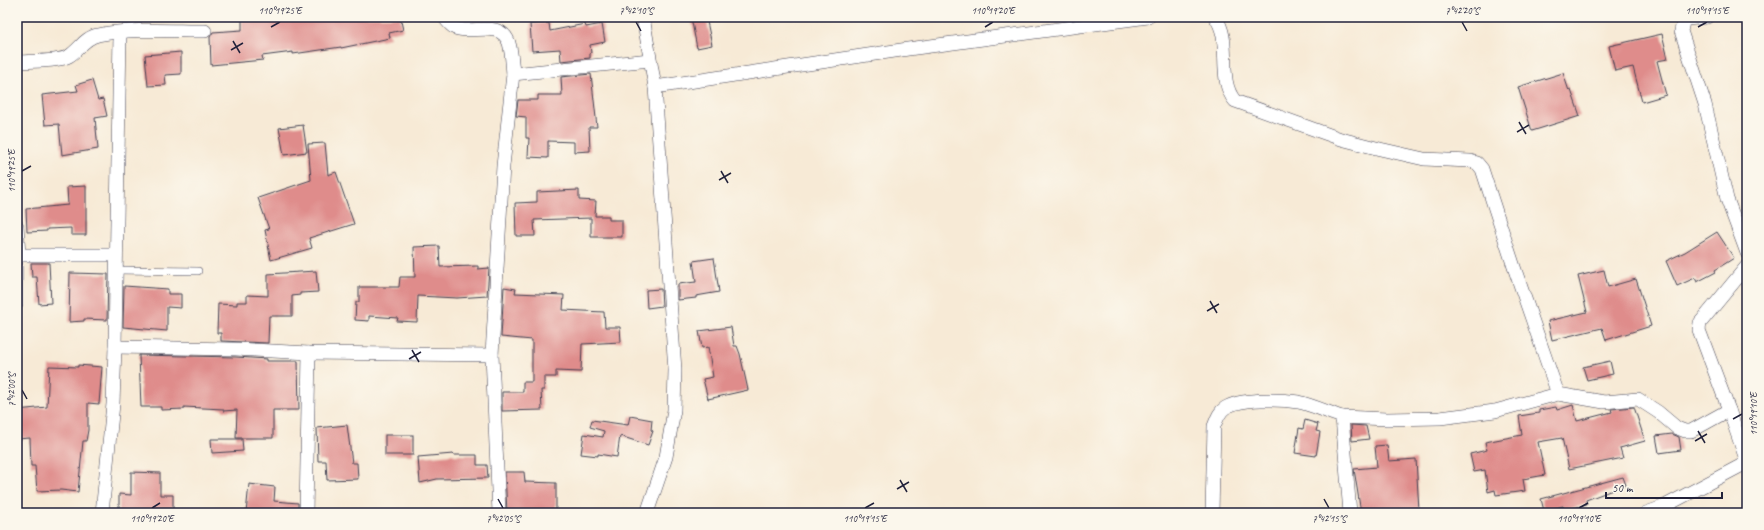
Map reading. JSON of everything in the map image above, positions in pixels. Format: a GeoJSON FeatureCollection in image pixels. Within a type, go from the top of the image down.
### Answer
{"type":"FeatureCollection","features":[{"type":"Feature","properties":{"kind":"street"},"geometry":{"type":"LineString","coordinates":[[444,17],[455,28],[462,30],[492,29],[499,31],[504,35],[509,42],[513,74],[503,166],[492,355],[499,513]]}},
{"type":"Feature","properties":{"kind":"street"},"geometry":{"type":"LineString","coordinates":[[644,17],[655,87],[675,370],[674,410],[666,457],[647,513]]}},
{"type":"Feature","properties":{"kind":"street"},"geometry":{"type":"LineString","coordinates":[[655,87],[908,49],[1148,17]]}},
{"type":"Feature","properties":{"kind":"street"},"geometry":{"type":"LineString","coordinates":[[1215,17],[1219,22],[1223,39],[1230,96],[1235,101],[1341,139],[1380,149],[1424,159],[1470,161],[1477,163],[1482,169],[1558,394]]}},
{"type":"Feature","properties":{"kind":"street"},"geometry":{"type":"LineString","coordinates":[[1707,17],[1683,22],[1681,31],[1705,104],[1727,199],[1747,253]]}},
{"type":"Feature","properties":{"kind":"street"},"geometry":{"type":"LineString","coordinates":[[17,62],[68,57],[86,40],[96,35],[206,31]]}},
{"type":"Feature","properties":{"kind":"street"},"geometry":{"type":"LineString","coordinates":[[102,513],[113,404],[120,33]]}},
{"type":"Feature","properties":{"kind":"street"},"geometry":{"type":"LineString","coordinates":[[513,74],[650,60]]}},
{"type":"Feature","properties":{"kind":"street"},"geometry":{"type":"LineString","coordinates":[[17,226],[18,255],[116,255]]}},
{"type":"Feature","properties":{"kind":"street"},"geometry":{"type":"LineString","coordinates":[[1646,513],[1662,507],[1747,464],[1729,410],[1699,330],[1700,323],[1747,266]]}},
{"type":"Feature","properties":{"kind":"street"},"geometry":{"type":"LineString","coordinates":[[115,347],[236,349],[309,353],[492,355]]}},
{"type":"Feature","properties":{"kind":"street"},"geometry":{"type":"LineString","coordinates":[[306,513],[309,353]]}},
{"type":"Feature","properties":{"kind":"street"},"geometry":{"type":"LineString","coordinates":[[1212,513],[1214,426],[1219,414],[1225,408],[1234,403],[1250,401],[1296,402],[1314,406],[1342,417],[1388,419],[1440,418],[1495,411],[1558,394],[1604,402],[1638,399],[1658,412],[1677,428],[1685,431],[1691,431],[1729,410]]}},
{"type":"Feature","properties":{"kind":"street"},"geometry":{"type":"LineString","coordinates":[[1342,417],[1350,513]]}},
{"type":"Feature","properties":{"kind":"lane"},"geometry":{"type":"LineString","coordinates":[[18,255],[19,305]]}},
{"type":"Feature","properties":{"kind":"lane"},"geometry":{"type":"LineString","coordinates":[[116,270],[198,271]]}},
{"type":"Feature","properties":{"kind":"building"},"geometry":{"type":"Polygon","coordinates":[[[242,17],[400,17],[403,30],[389,33],[390,38],[341,48],[262,56],[263,60],[211,65],[210,37],[213,32],[242,30],[242,17]]]}},
{"type":"Feature","properties":{"kind":"building"},"geometry":{"type":"Polygon","coordinates":[[[691,17],[706,17],[712,45],[697,48],[691,17]]]}},
{"type":"Feature","properties":{"kind":"building"},"geometry":{"type":"Polygon","coordinates":[[[549,23],[550,31],[585,24],[586,27],[602,24],[605,42],[590,45],[590,58],[561,61],[560,49],[532,51],[530,24],[549,23]]]}},
{"type":"Feature","properties":{"kind":"building"},"geometry":{"type":"Polygon","coordinates":[[[1662,34],[1668,59],[1657,61],[1666,95],[1642,102],[1633,67],[1615,71],[1609,46],[1662,34]]]}},
{"type":"Feature","properties":{"kind":"building"},"geometry":{"type":"Polygon","coordinates":[[[181,52],[181,74],[165,75],[166,85],[148,86],[145,55],[181,52]]]}},
{"type":"Feature","properties":{"kind":"building"},"geometry":{"type":"Polygon","coordinates":[[[1563,73],[1580,116],[1532,131],[1518,87],[1563,73]]]}},
{"type":"Feature","properties":{"kind":"building"},"geometry":{"type":"Polygon","coordinates":[[[591,74],[597,127],[589,127],[590,151],[574,152],[574,142],[548,141],[548,158],[528,157],[529,138],[526,138],[526,117],[516,116],[518,100],[538,100],[538,95],[562,95],[561,77],[591,74]]]}},
{"type":"Feature","properties":{"kind":"building"},"geometry":{"type":"Polygon","coordinates":[[[92,80],[98,100],[103,99],[107,116],[95,118],[98,149],[62,155],[59,124],[45,125],[42,95],[78,91],[76,85],[92,80]]]}},
{"type":"Feature","properties":{"kind":"building"},"geometry":{"type":"Polygon","coordinates":[[[303,125],[307,152],[284,155],[279,128],[303,125]]]}},
{"type":"Feature","properties":{"kind":"building"},"geometry":{"type":"Polygon","coordinates":[[[325,143],[328,175],[336,172],[354,224],[309,238],[312,248],[271,260],[265,230],[269,229],[258,198],[311,180],[308,144],[325,143]]]}},
{"type":"Feature","properties":{"kind":"building"},"geometry":{"type":"Polygon","coordinates":[[[86,186],[86,235],[71,235],[71,228],[27,232],[26,209],[68,205],[67,187],[86,186]]]}},
{"type":"Feature","properties":{"kind":"building"},"geometry":{"type":"Polygon","coordinates":[[[579,190],[579,200],[596,201],[595,216],[609,216],[609,220],[622,220],[622,237],[591,237],[591,218],[534,220],[535,236],[516,236],[515,203],[537,202],[537,192],[579,190]]]}},
{"type":"Feature","properties":{"kind":"building"},"geometry":{"type":"Polygon","coordinates":[[[1717,232],[1734,258],[1715,270],[1716,272],[1697,282],[1695,278],[1677,286],[1666,261],[1685,252],[1717,232]]]}},
{"type":"Feature","properties":{"kind":"building"},"geometry":{"type":"Polygon","coordinates":[[[439,246],[440,267],[478,266],[478,269],[489,268],[487,296],[457,298],[418,296],[417,322],[397,321],[398,318],[369,316],[369,321],[355,320],[356,302],[359,302],[359,287],[399,287],[400,277],[415,277],[414,247],[439,246]]]}},
{"type":"Feature","properties":{"kind":"building"},"geometry":{"type":"Polygon","coordinates":[[[714,258],[719,292],[696,296],[696,298],[678,300],[678,284],[696,282],[693,261],[714,258]]]}},
{"type":"Feature","properties":{"kind":"building"},"geometry":{"type":"Polygon","coordinates":[[[31,263],[49,263],[51,303],[39,304],[37,277],[32,277],[31,263]]]}},
{"type":"Feature","properties":{"kind":"building"},"geometry":{"type":"Polygon","coordinates":[[[1604,270],[1608,287],[1636,279],[1651,326],[1606,340],[1602,328],[1552,340],[1548,321],[1587,312],[1578,276],[1604,270]]]}},
{"type":"Feature","properties":{"kind":"building"},"geometry":{"type":"Polygon","coordinates":[[[316,271],[318,292],[300,293],[300,295],[292,296],[292,316],[269,316],[268,343],[221,341],[221,333],[217,333],[218,304],[237,305],[237,302],[247,302],[247,295],[268,296],[268,274],[316,271]]]}},
{"type":"Feature","properties":{"kind":"building"},"geometry":{"type":"Polygon","coordinates":[[[70,273],[108,274],[107,320],[84,319],[84,321],[69,322],[70,273]]]}},
{"type":"Feature","properties":{"kind":"building"},"geometry":{"type":"Polygon","coordinates":[[[124,286],[168,289],[168,294],[181,294],[181,308],[167,307],[167,331],[123,327],[124,286]]]}},
{"type":"Feature","properties":{"kind":"building"},"geometry":{"type":"Polygon","coordinates":[[[504,287],[516,289],[515,293],[564,295],[563,310],[604,312],[605,327],[620,327],[621,342],[582,344],[581,372],[556,371],[556,377],[544,377],[544,390],[541,390],[542,410],[502,411],[502,392],[523,392],[523,382],[532,382],[532,340],[501,337],[504,287]]]}},
{"type":"Feature","properties":{"kind":"building"},"geometry":{"type":"Polygon","coordinates":[[[661,289],[662,306],[647,308],[646,290],[661,289]]]}},
{"type":"Feature","properties":{"kind":"building"},"geometry":{"type":"Polygon","coordinates":[[[731,327],[734,346],[737,346],[740,354],[748,390],[708,399],[703,379],[713,377],[708,347],[702,348],[699,331],[731,327]]]}},
{"type":"Feature","properties":{"kind":"building"},"geometry":{"type":"Polygon","coordinates":[[[139,355],[236,357],[267,359],[267,361],[298,361],[299,410],[273,410],[273,438],[236,438],[237,410],[223,411],[223,409],[184,407],[184,409],[161,410],[161,407],[141,407],[139,355]]]}},
{"type":"Feature","properties":{"kind":"building"},"geometry":{"type":"Polygon","coordinates":[[[1610,361],[1613,374],[1587,380],[1583,367],[1610,361]]]}},
{"type":"Feature","properties":{"kind":"building"},"geometry":{"type":"Polygon","coordinates":[[[78,365],[102,367],[99,404],[88,403],[88,430],[86,441],[83,441],[78,492],[61,490],[37,491],[35,466],[31,466],[30,438],[17,439],[17,410],[47,407],[49,366],[78,367],[78,365]]]}},
{"type":"Feature","properties":{"kind":"building"},"geometry":{"type":"Polygon","coordinates":[[[1573,405],[1577,421],[1612,412],[1611,409],[1634,407],[1645,441],[1620,448],[1623,458],[1569,469],[1562,438],[1538,442],[1545,475],[1523,479],[1525,491],[1496,495],[1495,490],[1488,492],[1485,470],[1474,472],[1470,454],[1487,450],[1485,442],[1522,435],[1519,416],[1539,413],[1539,410],[1556,407],[1557,410],[1573,405]]]}},
{"type":"Feature","properties":{"kind":"building"},"geometry":{"type":"Polygon","coordinates":[[[630,416],[652,420],[651,430],[653,431],[648,445],[620,436],[617,457],[598,454],[598,456],[581,454],[584,434],[603,437],[604,431],[590,427],[592,420],[628,425],[630,416]]]}},
{"type":"Feature","properties":{"kind":"building"},"geometry":{"type":"Polygon","coordinates":[[[1305,420],[1318,424],[1316,431],[1320,432],[1316,456],[1295,453],[1299,428],[1303,429],[1305,420]]]}},
{"type":"Feature","properties":{"kind":"building"},"geometry":{"type":"Polygon","coordinates":[[[347,425],[352,463],[357,463],[358,479],[327,480],[326,461],[318,461],[317,428],[347,425]]]}},
{"type":"Feature","properties":{"kind":"building"},"geometry":{"type":"Polygon","coordinates":[[[1351,425],[1366,426],[1369,439],[1352,441],[1351,425]]]}},
{"type":"Feature","properties":{"kind":"building"},"geometry":{"type":"Polygon","coordinates":[[[1672,434],[1679,437],[1681,450],[1659,453],[1656,436],[1672,434]]]}},
{"type":"Feature","properties":{"kind":"building"},"geometry":{"type":"Polygon","coordinates":[[[385,435],[413,435],[413,455],[385,455],[385,435]]]}},
{"type":"Feature","properties":{"kind":"building"},"geometry":{"type":"Polygon","coordinates":[[[211,439],[242,439],[243,451],[212,453],[211,439]]]}},
{"type":"Feature","properties":{"kind":"building"},"geometry":{"type":"Polygon","coordinates":[[[1387,445],[1389,461],[1416,459],[1419,511],[1382,513],[1382,510],[1361,513],[1354,469],[1377,467],[1375,446],[1387,445]]]}},
{"type":"Feature","properties":{"kind":"building"},"geometry":{"type":"Polygon","coordinates":[[[453,454],[477,455],[477,465],[487,465],[488,478],[437,479],[420,483],[418,457],[453,454]]]}},
{"type":"Feature","properties":{"kind":"building"},"geometry":{"type":"Polygon","coordinates":[[[131,472],[160,473],[160,495],[173,495],[173,513],[119,513],[119,494],[131,495],[131,472]]]}},
{"type":"Feature","properties":{"kind":"building"},"geometry":{"type":"Polygon","coordinates":[[[505,472],[524,472],[525,482],[556,483],[556,513],[507,513],[505,472]]]}},
{"type":"Feature","properties":{"kind":"building"},"geometry":{"type":"Polygon","coordinates":[[[1623,477],[1626,485],[1586,500],[1587,504],[1564,511],[1563,506],[1544,511],[1541,499],[1623,477]]]}},
{"type":"Feature","properties":{"kind":"building"},"geometry":{"type":"Polygon","coordinates":[[[249,484],[275,487],[274,501],[298,503],[298,513],[246,513],[249,484]]]}}]}
